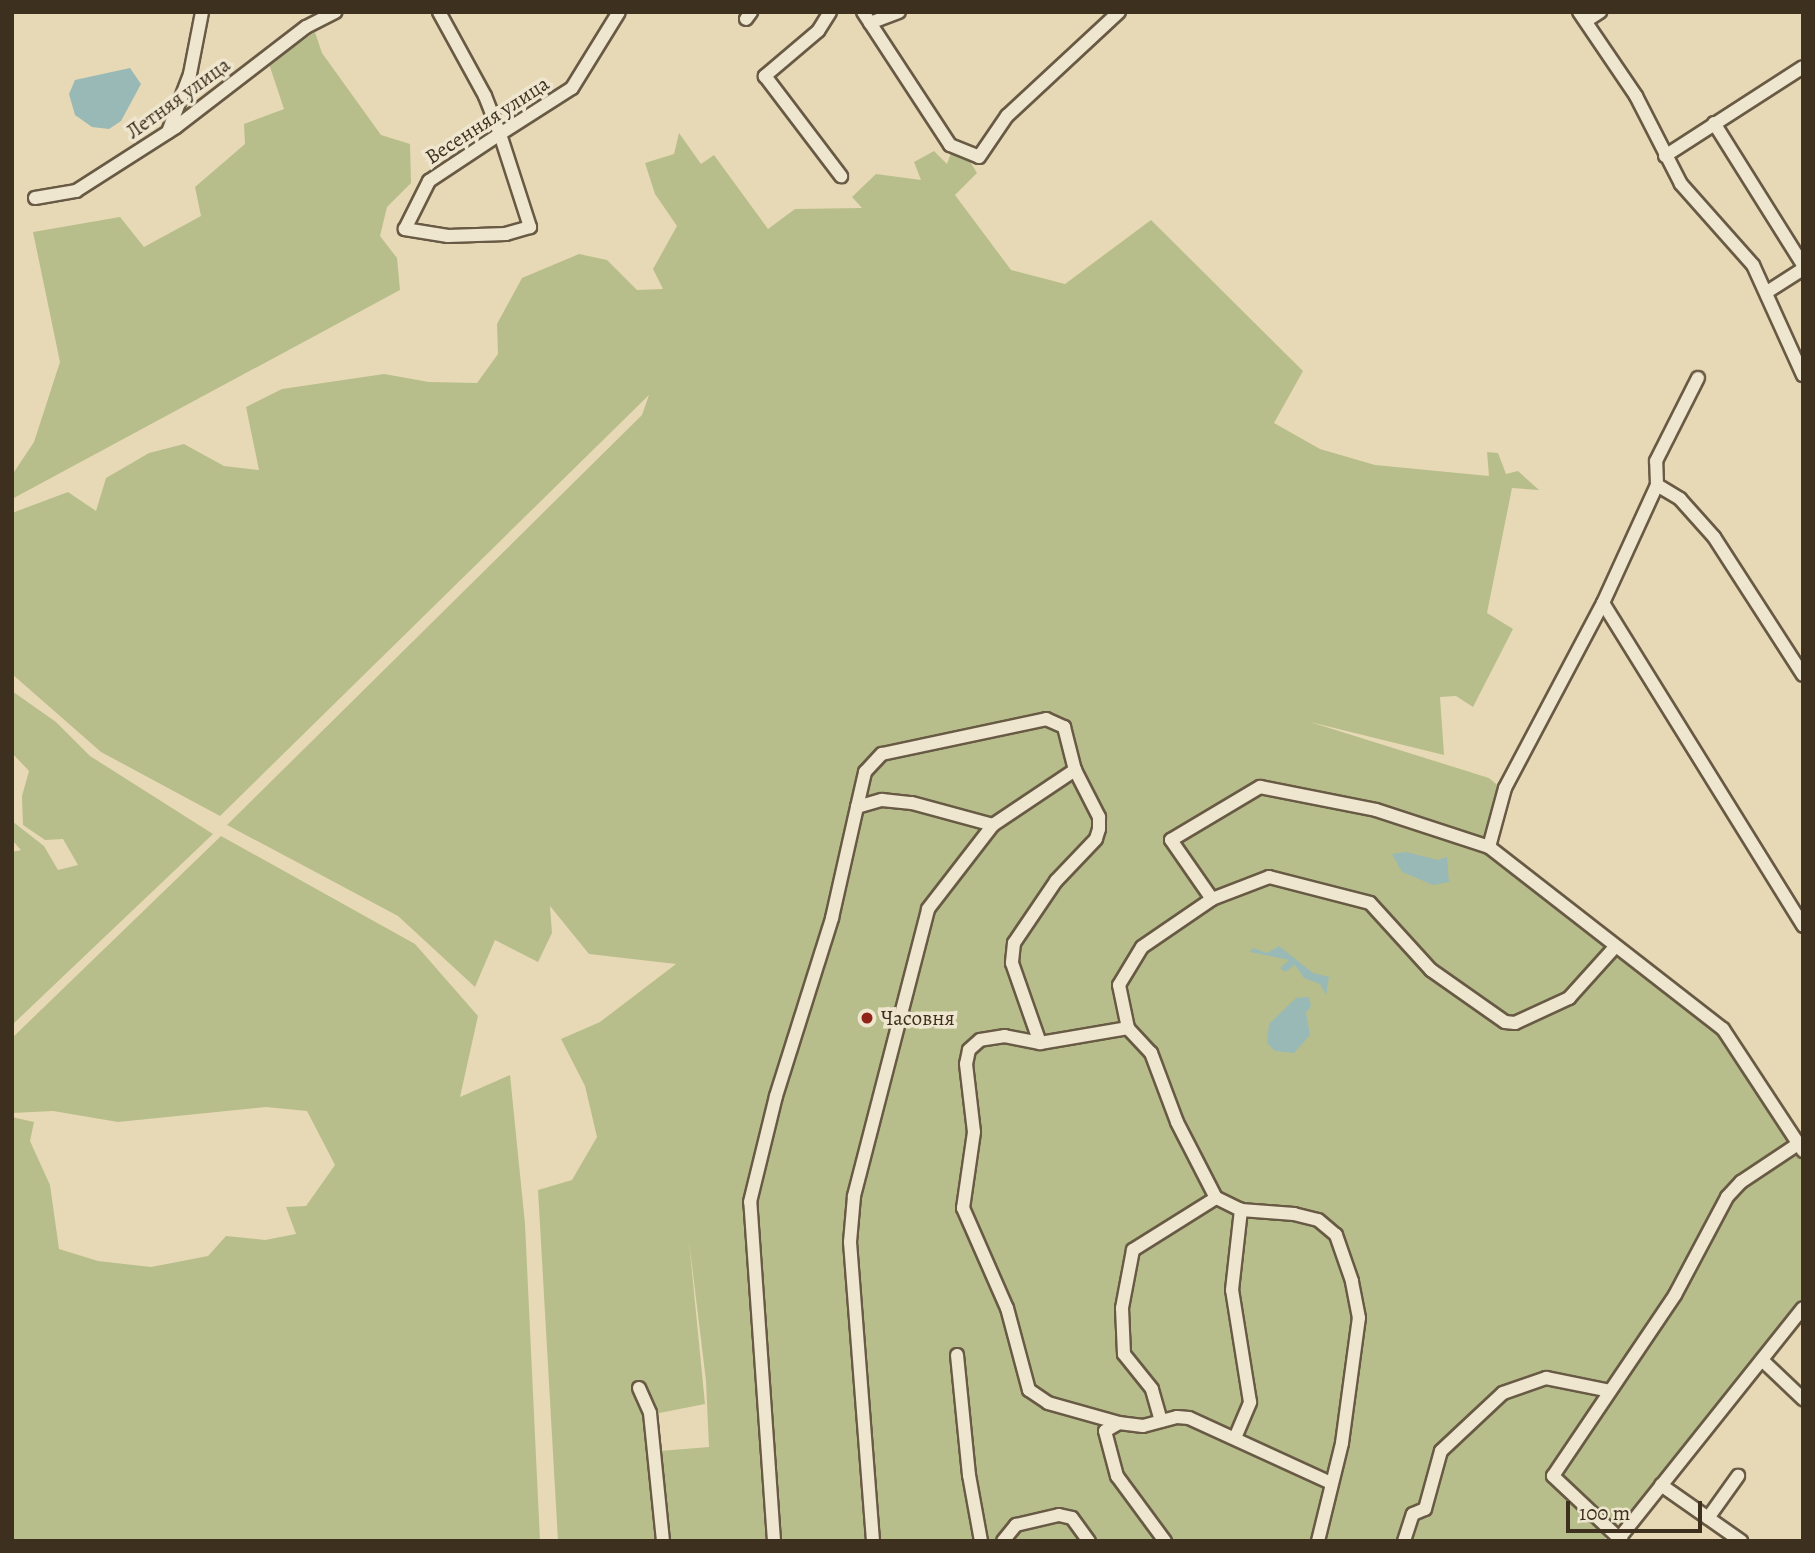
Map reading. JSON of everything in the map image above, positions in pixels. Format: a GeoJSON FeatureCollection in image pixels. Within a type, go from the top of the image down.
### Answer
{"type":"FeatureCollection","features":[{"type":"Feature","properties":{"kind":"street"},"geometry":{"type":"LineString","coordinates":[[168,132],[190,74],[202,12]]}},
{"type":"Feature","properties":{"kind":"street","name":"Летняя улица"},"geometry":{"type":"LineString","coordinates":[[35,198],[76,191],[168,132],[306,27],[335,12]]}},
{"type":"Feature","properties":{"kind":"street"},"geometry":{"type":"LineString","coordinates":[[439,12],[485,96],[500,134]]}},
{"type":"Feature","properties":{"kind":"street","name":"Весенняя улица"},"geometry":{"type":"LineString","coordinates":[[500,134],[530,227],[506,234],[448,236],[405,229],[429,181],[500,134],[572,88],[619,12]]}},
{"type":"Feature","properties":{"kind":"street"},"geometry":{"type":"LineString","coordinates":[[830,12],[818,31],[765,76],[841,176]]}},
{"type":"Feature","properties":{"kind":"street"},"geometry":{"type":"LineString","coordinates":[[899,12],[867,18],[950,145],[979,158],[1007,116],[1119,12]]}},
{"type":"Feature","properties":{"kind":"street"},"geometry":{"type":"LineString","coordinates":[[1600,12],[1583,17],[1636,96],[1665,156],[1697,206],[1727,232],[1753,265],[1803,375]]}},
{"type":"Feature","properties":{"kind":"street"},"geometry":{"type":"LineString","coordinates":[[1665,156],[1803,67]]}},
{"type":"Feature","properties":{"kind":"street"},"geometry":{"type":"LineString","coordinates":[[1714,123],[1803,267],[1767,292]]}},
{"type":"Feature","properties":{"kind":"street"},"geometry":{"type":"LineString","coordinates":[[1489,847],[1505,788],[1603,603],[1657,485],[1656,461],[1698,378]]}},
{"type":"Feature","properties":{"kind":"street"},"geometry":{"type":"LineString","coordinates":[[1657,485],[1680,499],[1714,537],[1803,675]]}},
{"type":"Feature","properties":{"kind":"street"},"geometry":{"type":"LineString","coordinates":[[1603,603],[1803,926]]}},
{"type":"Feature","properties":{"kind":"street"},"geometry":{"type":"LineString","coordinates":[[774,1541],[750,1202],[776,1096],[832,918],[865,772],[882,754],[1046,719],[1064,727],[1075,769],[1098,817],[1096,839],[1056,881],[1014,943],[1012,962],[1040,1043]]}},
{"type":"Feature","properties":{"kind":"street"},"geometry":{"type":"LineString","coordinates":[[873,1541],[850,1242],[855,1196],[928,909],[993,825],[1075,769]]}},
{"type":"Feature","properties":{"kind":"street"},"geometry":{"type":"LineString","coordinates":[[1212,899],[1171,840],[1260,786],[1377,810],[1489,847],[1614,948],[1723,1029],[1800,1147],[1741,1182],[1727,1197],[1675,1296],[1552,1476],[1620,1539],[1803,1308]]}},
{"type":"Feature","properties":{"kind":"street"},"geometry":{"type":"LineString","coordinates":[[857,807],[881,800],[912,803],[993,825]]}},
{"type":"Feature","properties":{"kind":"street"},"geometry":{"type":"LineString","coordinates":[[1318,1541],[1329,1482],[1342,1443],[1359,1318],[1352,1281],[1336,1235],[1318,1220],[1294,1214],[1241,1210],[1216,1198],[1177,1122],[1151,1053],[1128,1028],[1119,985],[1142,947],[1212,899],[1269,877],[1370,903],[1431,970],[1504,1023],[1515,1023],[1569,998],[1614,948]]}},
{"type":"Feature","properties":{"kind":"street"},"geometry":{"type":"LineString","coordinates":[[1128,1028],[1040,1043],[1005,1036],[980,1040],[969,1050],[966,1064],[974,1132],[963,1208],[1007,1308],[1029,1390],[1048,1403],[1119,1423],[1143,1426],[1189,1418],[1329,1482]]}},
{"type":"Feature","properties":{"kind":"street"},"geometry":{"type":"LineString","coordinates":[[1161,1421],[1152,1389],[1124,1354],[1122,1308],[1133,1250],[1216,1198]]}},
{"type":"Feature","properties":{"kind":"street"},"geometry":{"type":"LineString","coordinates":[[1236,1438],[1251,1402],[1232,1290],[1241,1210]]}},
{"type":"Feature","properties":{"kind":"street"},"geometry":{"type":"LineString","coordinates":[[957,1354],[969,1475],[981,1541]]}},
{"type":"Feature","properties":{"kind":"street"},"geometry":{"type":"LineString","coordinates":[[1762,1360],[1803,1399]]}},
{"type":"Feature","properties":{"kind":"street"},"geometry":{"type":"LineString","coordinates":[[1404,1541],[1413,1514],[1425,1509],[1441,1451],[1503,1393],[1546,1378],[1610,1391]]}},
{"type":"Feature","properties":{"kind":"street"},"geometry":{"type":"LineString","coordinates":[[639,1388],[650,1413],[663,1541]]}},
{"type":"Feature","properties":{"kind":"street"},"geometry":{"type":"LineString","coordinates":[[1119,1423],[1105,1431],[1116,1476],[1165,1541]]}},
{"type":"Feature","properties":{"kind":"street"},"geometry":{"type":"LineString","coordinates":[[1708,1518],[1738,1476]]}},
{"type":"Feature","properties":{"kind":"street"},"geometry":{"type":"LineString","coordinates":[[1661,1486],[1741,1541]]}},
{"type":"Feature","properties":{"kind":"street"},"geometry":{"type":"LineString","coordinates":[[1003,1541],[1016,1525],[1038,1516],[1059,1515],[1072,1518],[1089,1541]]}},
{"type":"Feature","properties":{"kind":"green space"},"geometry":{"type":"Polygon","coordinates":[[[315,32],[322,53],[381,135],[410,144],[411,183],[387,207],[380,236],[397,258],[400,290],[12,499],[12,475],[34,442],[60,362],[33,232],[120,217],[144,247],[201,216],[195,187],[245,144],[244,124],[284,109],[269,64],[315,32]]]}},
{"type":"Feature","properties":{"kind":"green space"},"geometry":{"type":"Polygon","coordinates":[[[679,133],[701,164],[714,155],[768,229],[795,209],[862,208],[852,197],[876,174],[921,180],[914,162],[934,151],[947,164],[951,153],[969,160],[977,173],[955,195],[1011,270],[1065,284],[1151,220],[1303,371],[1274,423],[1320,449],[1375,465],[1489,476],[1487,452],[1498,453],[1506,474],[1518,471],[1539,490],[1512,488],[1487,613],[1513,629],[1473,707],[1456,696],[1440,697],[1444,755],[1310,722],[1489,778],[1502,789],[1483,838],[1721,1027],[1803,1155],[1801,1300],[1676,1463],[1627,1520],[1611,1526],[1604,1541],[668,1541],[660,1451],[709,1447],[706,1381],[689,1241],[705,1404],[644,1416],[656,1541],[558,1541],[538,1190],[572,1180],[597,1137],[585,1086],[561,1039],[600,1022],[676,964],[589,954],[550,906],[552,933],[538,962],[495,940],[475,987],[398,916],[227,825],[642,415],[649,395],[220,816],[101,752],[12,674],[12,513],[68,492],[96,511],[106,478],[149,453],[184,444],[224,466],[259,470],[246,407],[282,389],[384,374],[429,382],[477,383],[498,354],[497,324],[522,278],[579,254],[607,260],[637,290],[663,289],[653,269],[677,226],[655,194],[645,163],[674,154],[679,133]]]}},
{"type":"Feature","properties":{"kind":"green space"},"geometry":{"type":"Polygon","coordinates":[[[12,691],[56,722],[90,756],[213,834],[12,1025],[12,852],[21,850],[12,840],[12,821],[44,846],[58,870],[78,865],[63,839],[45,840],[23,825],[22,796],[29,771],[12,753],[12,691]]]}},
{"type":"Feature","properties":{"kind":"green space"},"geometry":{"type":"Polygon","coordinates":[[[221,836],[415,944],[478,1016],[460,1097],[510,1075],[525,1224],[540,1541],[12,1541],[12,1117],[34,1122],[30,1141],[50,1185],[59,1249],[98,1261],[151,1267],[208,1256],[226,1236],[265,1240],[296,1234],[286,1207],[306,1206],[335,1165],[307,1111],[266,1107],[118,1122],[53,1111],[12,1113],[12,1038],[221,836]]]}},
{"type":"Feature","properties":{"kind":"water"},"geometry":{"type":"Polygon","coordinates":[[[130,68],[141,84],[121,121],[109,129],[92,127],[75,115],[69,94],[75,80],[130,68]]]}},
{"type":"Feature","properties":{"kind":"water"},"geometry":{"type":"Polygon","coordinates":[[[1406,852],[1438,860],[1447,857],[1449,882],[1433,885],[1402,872],[1392,854],[1406,852]]]}},
{"type":"Feature","properties":{"kind":"water"},"geometry":{"type":"Polygon","coordinates":[[[1279,946],[1313,973],[1329,977],[1326,995],[1320,984],[1304,978],[1295,965],[1285,972],[1280,968],[1289,960],[1250,952],[1253,948],[1267,953],[1279,946]]]}},
{"type":"Feature","properties":{"kind":"water"},"geometry":{"type":"Polygon","coordinates":[[[1309,997],[1311,1006],[1306,1013],[1310,1035],[1294,1053],[1275,1051],[1267,1043],[1269,1024],[1296,998],[1309,997]]]}},
{"type":"Feature","properties":{"kind":"place","name":"Часовня"},"geometry":{"type":"Point","coordinates":[867,1018]}}]}
